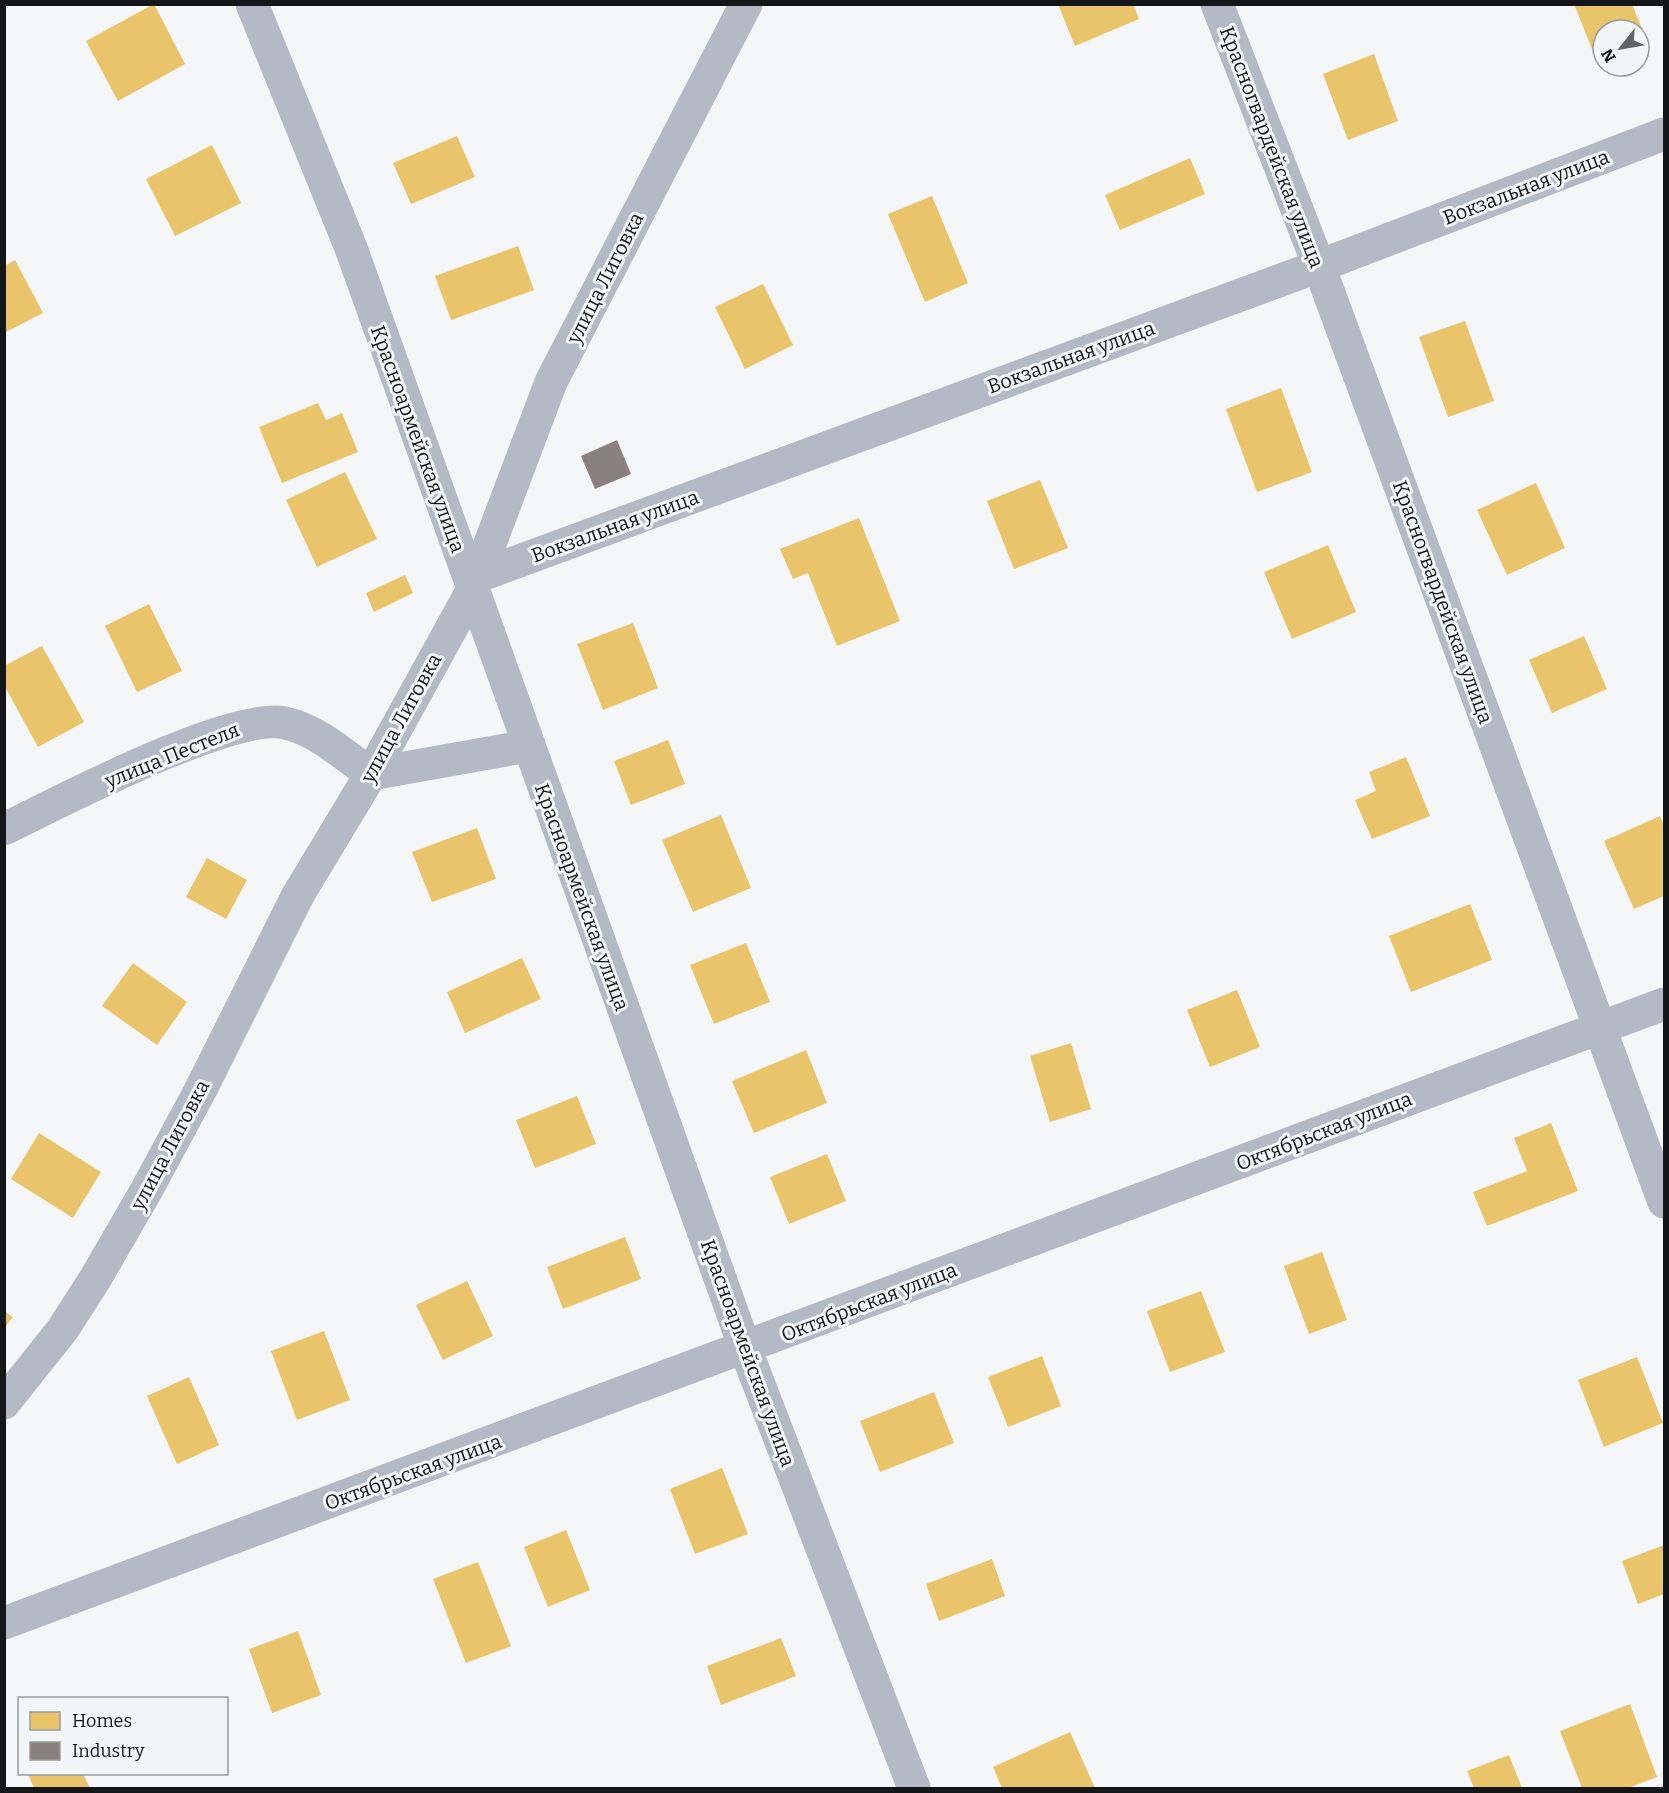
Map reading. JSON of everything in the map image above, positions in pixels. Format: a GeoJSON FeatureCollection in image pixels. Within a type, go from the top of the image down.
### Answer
{"type":"FeatureCollection","features":[{"type":"Feature","properties":{"kind":"street","name":"Красноармейская улица"},"geometry":{"type":"LineString","coordinates":[[252,4],[351,248],[474,584],[528,746],[745,1348],[914,1788]]}},
{"type":"Feature","properties":{"kind":"street","name":"улица Лиговка"},"geometry":{"type":"LineString","coordinates":[[4,1403],[63,1329],[96,1279],[201,1089],[298,895],[371,774],[474,584],[551,382],[746,4]]}},
{"type":"Feature","properties":{"kind":"street","name":"Красногвардейская улица"},"geometry":{"type":"LineString","coordinates":[[1217,4],[1319,266],[1665,1202]]}},
{"type":"Feature","properties":{"kind":"street","name":"Вокзальная улица"},"geometry":{"type":"LineString","coordinates":[[474,584],[1665,134]]}},
{"type":"Feature","properties":{"kind":"street","name":"улица Пестеля"},"geometry":{"type":"LineString","coordinates":[[4,829],[90,787],[212,735],[254,723],[282,722],[309,731],[371,774]]}},
{"type":"Feature","properties":{"kind":"street"},"geometry":{"type":"LineString","coordinates":[[371,774],[528,746]]}},
{"type":"Feature","properties":{"kind":"street","name":"Октябрьская улица"},"geometry":{"type":"LineString","coordinates":[[4,1623],[1665,1004]]}},
{"type":"Feature","properties":{"kind":"building: Homes"},"geometry":{"type":"Polygon","coordinates":[[[154,4],[185,64],[118,101],[86,41],[154,4]]]}},
{"type":"Feature","properties":{"kind":"building: Homes"},"geometry":{"type":"Polygon","coordinates":[[[1058,4],[1133,4],[1139,19],[1075,46],[1058,4]]]}},
{"type":"Feature","properties":{"kind":"building: Homes"},"geometry":{"type":"Polygon","coordinates":[[[1574,4],[1632,4],[1638,18],[1591,18],[1591,46],[1574,4]]]}},
{"type":"Feature","properties":{"kind":"building: Homes"},"geometry":{"type":"Polygon","coordinates":[[[1374,54],[1398,121],[1348,140],[1323,74],[1374,54]]]}},
{"type":"Feature","properties":{"kind":"building: Homes"},"geometry":{"type":"Polygon","coordinates":[[[457,136],[475,177],[411,204],[393,163],[457,136]]]}},
{"type":"Feature","properties":{"kind":"building: Homes"},"geometry":{"type":"Polygon","coordinates":[[[212,145],[241,203],[175,236],[146,179],[212,145]]]}},
{"type":"Feature","properties":{"kind":"building: Homes"},"geometry":{"type":"Polygon","coordinates":[[[1190,158],[1205,194],[1120,230],[1105,195],[1190,158]]]}},
{"type":"Feature","properties":{"kind":"building: Homes"},"geometry":{"type":"Polygon","coordinates":[[[932,196],[968,283],[925,302],[888,214],[932,196]]]}},
{"type":"Feature","properties":{"kind":"building: Homes"},"geometry":{"type":"Polygon","coordinates":[[[518,246],[534,290],[451,320],[435,276],[518,246]]]}},
{"type":"Feature","properties":{"kind":"building: Homes"},"geometry":{"type":"Polygon","coordinates":[[[15,260],[43,313],[4,333],[4,266],[15,260]]]}},
{"type":"Feature","properties":{"kind":"building: Homes"},"geometry":{"type":"Polygon","coordinates":[[[763,284],[793,345],[745,369],[715,307],[763,284]]]}},
{"type":"Feature","properties":{"kind":"building: Homes"},"geometry":{"type":"Polygon","coordinates":[[[1465,321],[1494,401],[1448,417],[1419,337],[1465,321]]]}},
{"type":"Feature","properties":{"kind":"building: Homes"},"geometry":{"type":"Polygon","coordinates":[[[1281,388],[1312,472],[1257,492],[1226,409],[1281,388]]]}},
{"type":"Feature","properties":{"kind":"building: Homes"},"geometry":{"type":"Polygon","coordinates":[[[318,403],[326,420],[342,413],[358,452],[282,483],[259,427],[318,403]]]}},
{"type":"Feature","properties":{"kind":"building: Homes"},"geometry":{"type":"Polygon","coordinates":[[[345,472],[377,539],[317,567],[286,500],[345,472]]]}},
{"type":"Feature","properties":{"kind":"building: Homes"},"geometry":{"type":"Polygon","coordinates":[[[1040,480],[1068,548],[1014,569],[987,501],[1040,480]]]}},
{"type":"Feature","properties":{"kind":"building: Homes"},"geometry":{"type":"Polygon","coordinates":[[[1536,483],[1565,548],[1507,575],[1477,510],[1536,483]]]}},
{"type":"Feature","properties":{"kind":"building: Homes"},"geometry":{"type":"Polygon","coordinates":[[[859,518],[900,621],[837,646],[808,573],[793,579],[780,549],[859,518]]]}},
{"type":"Feature","properties":{"kind":"building: Homes"},"geometry":{"type":"Polygon","coordinates":[[[1328,545],[1356,612],[1292,639],[1264,572],[1328,545]]]}},
{"type":"Feature","properties":{"kind":"building: Homes"},"geometry":{"type":"Polygon","coordinates":[[[405,575],[413,593],[374,612],[366,593],[405,575]]]}},
{"type":"Feature","properties":{"kind":"building: Homes"},"geometry":{"type":"Polygon","coordinates":[[[149,604],[182,671],[137,692],[105,626],[149,604]]]}},
{"type":"Feature","properties":{"kind":"building: Homes"},"geometry":{"type":"Polygon","coordinates":[[[633,623],[658,688],[603,710],[577,644],[633,623]]]}},
{"type":"Feature","properties":{"kind":"building: Homes"},"geometry":{"type":"Polygon","coordinates":[[[1584,636],[1607,689],[1552,713],[1529,660],[1584,636]]]}},
{"type":"Feature","properties":{"kind":"building: Homes"},"geometry":{"type":"Polygon","coordinates":[[[42,646],[84,722],[38,747],[4,685],[4,666],[42,646]]]}},
{"type":"Feature","properties":{"kind":"building: Homes"},"geometry":{"type":"Polygon","coordinates":[[[668,740],[685,784],[631,805],[614,761],[668,740]]]}},
{"type":"Feature","properties":{"kind":"building: Homes"},"geometry":{"type":"Polygon","coordinates":[[[1406,757],[1430,816],[1372,839],[1355,800],[1376,791],[1369,772],[1406,757]]]}},
{"type":"Feature","properties":{"kind":"building: Homes"},"geometry":{"type":"Polygon","coordinates":[[[721,815],[751,888],[693,912],[662,840],[721,815]]]}},
{"type":"Feature","properties":{"kind":"building: Homes"},"geometry":{"type":"Polygon","coordinates":[[[1660,816],[1664,826],[1664,896],[1634,909],[1604,841],[1660,816]]]}},
{"type":"Feature","properties":{"kind":"building: Homes"},"geometry":{"type":"Polygon","coordinates":[[[477,828],[496,879],[432,902],[412,852],[477,828]]]}},
{"type":"Feature","properties":{"kind":"building: Homes"},"geometry":{"type":"Polygon","coordinates":[[[207,858],[247,880],[226,919],[186,897],[207,858]]]}},
{"type":"Feature","properties":{"kind":"building: Homes"},"geometry":{"type":"Polygon","coordinates":[[[1470,904],[1492,960],[1411,992],[1389,936],[1470,904]]]}},
{"type":"Feature","properties":{"kind":"building: Homes"},"geometry":{"type":"Polygon","coordinates":[[[746,943],[770,1002],[714,1024],[690,965],[746,943]]]}},
{"type":"Feature","properties":{"kind":"building: Homes"},"geometry":{"type":"Polygon","coordinates":[[[522,958],[541,999],[465,1033],[447,992],[522,958]]]}},
{"type":"Feature","properties":{"kind":"building: Homes"},"geometry":{"type":"Polygon","coordinates":[[[133,963],[187,1002],[157,1045],[102,1006],[133,963]]]}},
{"type":"Feature","properties":{"kind":"building: Homes"},"geometry":{"type":"Polygon","coordinates":[[[1237,990],[1260,1047],[1210,1067],[1187,1010],[1237,990]]]}},
{"type":"Feature","properties":{"kind":"building: Homes"},"geometry":{"type":"Polygon","coordinates":[[[1071,1043],[1091,1109],[1050,1122],[1030,1056],[1071,1043]]]}},
{"type":"Feature","properties":{"kind":"building: Homes"},"geometry":{"type":"Polygon","coordinates":[[[806,1050],[827,1103],[754,1133],[732,1081],[806,1050]]]}},
{"type":"Feature","properties":{"kind":"building: Homes"},"geometry":{"type":"Polygon","coordinates":[[[577,1096],[596,1144],[535,1168],[516,1120],[577,1096]]]}},
{"type":"Feature","properties":{"kind":"building: Homes"},"geometry":{"type":"Polygon","coordinates":[[[1551,1123],[1578,1191],[1487,1226],[1473,1192],[1527,1171],[1514,1138],[1551,1123]]]}},
{"type":"Feature","properties":{"kind":"building: Homes"},"geometry":{"type":"Polygon","coordinates":[[[39,1133],[101,1172],[73,1218],[11,1179],[39,1133]]]}},
{"type":"Feature","properties":{"kind":"building: Homes"},"geometry":{"type":"Polygon","coordinates":[[[827,1154],[846,1201],[789,1224],[770,1177],[827,1154]]]}},
{"type":"Feature","properties":{"kind":"building: Homes"},"geometry":{"type":"Polygon","coordinates":[[[625,1237],[641,1279],[563,1309],[547,1267],[625,1237]]]}},
{"type":"Feature","properties":{"kind":"building: Homes"},"geometry":{"type":"Polygon","coordinates":[[[1322,1252],[1347,1320],[1309,1334],[1284,1266],[1322,1252]]]}},
{"type":"Feature","properties":{"kind":"building: Homes"},"geometry":{"type":"Polygon","coordinates":[[[467,1281],[493,1336],[443,1360],[416,1305],[467,1281]]]}},
{"type":"Feature","properties":{"kind":"building: Homes"},"geometry":{"type":"Polygon","coordinates":[[[1201,1291],[1225,1352],[1170,1372],[1147,1311],[1201,1291]]]}},
{"type":"Feature","properties":{"kind":"building: Homes"},"geometry":{"type":"Polygon","coordinates":[[[4,1311],[13,1317],[4,1328],[4,1311]]]}},
{"type":"Feature","properties":{"kind":"building: Homes"},"geometry":{"type":"Polygon","coordinates":[[[324,1331],[350,1400],[297,1420],[271,1351],[324,1331]]]}},
{"type":"Feature","properties":{"kind":"building: Homes"},"geometry":{"type":"Polygon","coordinates":[[[1042,1356],[1061,1406],[1008,1427],[988,1377],[1042,1356]]]}},
{"type":"Feature","properties":{"kind":"building: Homes"},"geometry":{"type":"Polygon","coordinates":[[[1637,1357],[1663,1423],[1604,1447],[1578,1380],[1637,1357]]]}},
{"type":"Feature","properties":{"kind":"building: Homes"},"geometry":{"type":"Polygon","coordinates":[[[189,1377],[219,1445],[177,1464],[147,1396],[189,1377]]]}},
{"type":"Feature","properties":{"kind":"building: Homes"},"geometry":{"type":"Polygon","coordinates":[[[934,1392],[954,1443],[880,1472],[860,1421],[934,1392]]]}},
{"type":"Feature","properties":{"kind":"building: Homes"},"geometry":{"type":"Polygon","coordinates":[[[722,1468],[748,1534],[695,1554],[670,1489],[722,1468]]]}},
{"type":"Feature","properties":{"kind":"building: Homes"},"geometry":{"type":"Polygon","coordinates":[[[566,1530],[590,1590],[548,1607],[524,1547],[566,1530]]]}},
{"type":"Feature","properties":{"kind":"building: Homes"},"geometry":{"type":"Polygon","coordinates":[[[1664,1545],[1664,1594],[1638,1604],[1622,1561],[1664,1545]]]}},
{"type":"Feature","properties":{"kind":"building: Homes"},"geometry":{"type":"Polygon","coordinates":[[[992,1559],[1005,1596],[939,1621],[926,1584],[992,1559]]]}},
{"type":"Feature","properties":{"kind":"building: Homes"},"geometry":{"type":"Polygon","coordinates":[[[478,1562],[511,1646],[466,1663],[433,1579],[478,1562]]]}},
{"type":"Feature","properties":{"kind":"building: Homes"},"geometry":{"type":"Polygon","coordinates":[[[298,1631],[321,1695],[272,1713],[249,1649],[298,1631]]]}},
{"type":"Feature","properties":{"kind":"building: Homes"},"geometry":{"type":"Polygon","coordinates":[[[781,1638],[796,1676],[721,1705],[707,1666],[781,1638]]]}},
{"type":"Feature","properties":{"kind":"building: Homes"},"geometry":{"type":"Polygon","coordinates":[[[1630,1704],[1657,1777],[1628,1788],[1582,1788],[1560,1731],[1630,1704]]]}},
{"type":"Feature","properties":{"kind":"building: Homes"},"geometry":{"type":"Polygon","coordinates":[[[1070,1732],[1095,1788],[1002,1788],[993,1767],[1070,1732]]]}},
{"type":"Feature","properties":{"kind":"building: Homes"},"geometry":{"type":"Polygon","coordinates":[[[1509,1755],[1522,1788],[1474,1788],[1467,1771],[1509,1755]]]}},
{"type":"Feature","properties":{"kind":"building: Homes"},"geometry":{"type":"Polygon","coordinates":[[[28,1775],[84,1775],[90,1788],[34,1788],[28,1775]]]}},
{"type":"Feature","properties":{"kind":"building: Industry"},"geometry":{"type":"Polygon","coordinates":[[[617,440],[631,474],[595,489],[581,456],[617,440]]]}}]}
